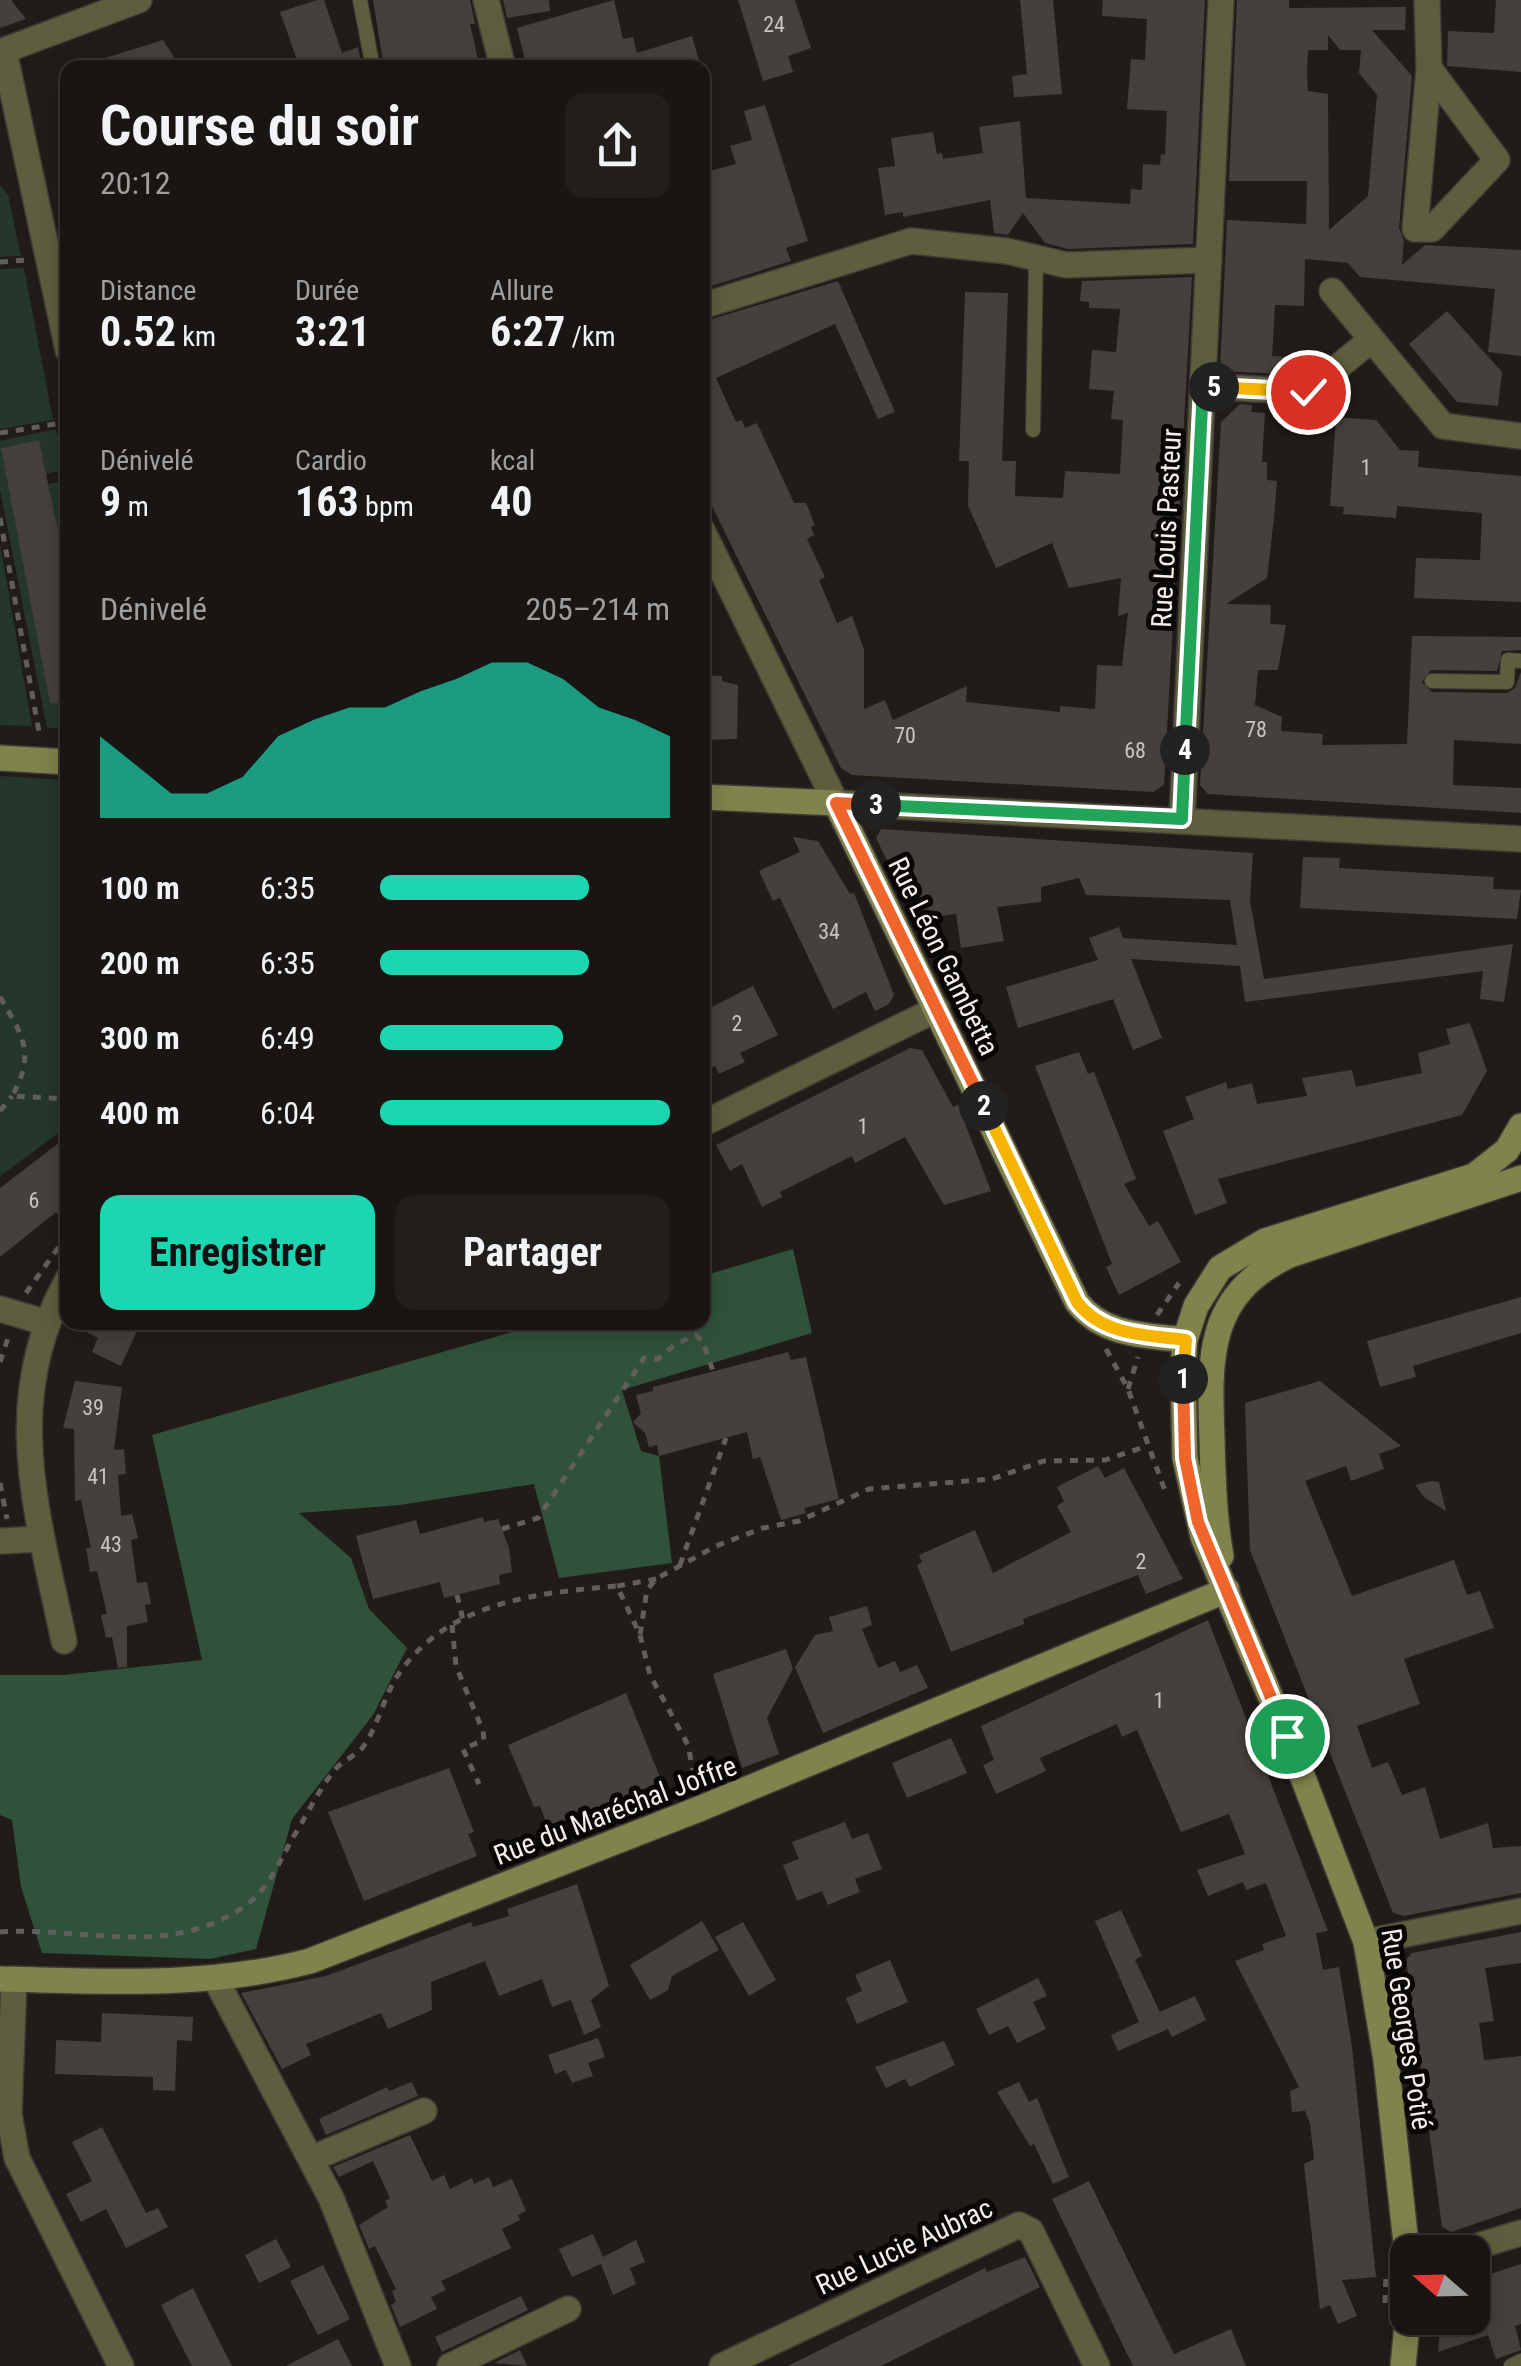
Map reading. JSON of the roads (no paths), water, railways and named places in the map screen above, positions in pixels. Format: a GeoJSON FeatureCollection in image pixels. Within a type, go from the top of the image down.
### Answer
{"type":"FeatureCollection","features":[{"type":"Feature","properties":{"kind":"street"},"geometry":{"type":"LineString","coordinates":[[60,314],[2,51],[139,0]]}},
{"type":"Feature","properties":{"kind":"street"},"geometry":{"type":"LineString","coordinates":[[486,0],[501,60]]}},
{"type":"Feature","properties":{"kind":"street","name":"Rue Louis Pasteur"},"geometry":{"type":"LineString","coordinates":[[1182,819],[1221,0]]}},
{"type":"Feature","properties":{"kind":"street"},"geometry":{"type":"LineString","coordinates":[[1427,0],[1430,68],[1415,228],[1432,229],[1498,160],[1430,68]]}},
{"type":"Feature","properties":{"kind":"street"},"geometry":{"type":"LineString","coordinates":[[710,303],[901,243],[1006,252],[1076,266],[1209,260]]}},
{"type":"Feature","properties":{"kind":"street"},"geometry":{"type":"LineString","coordinates":[[1332,290],[1444,426],[1521,436]]}},
{"type":"Feature","properties":{"kind":"street"},"geometry":{"type":"LineString","coordinates":[[1203,386],[1308,392],[1372,340]]}},
{"type":"Feature","properties":{"kind":"street","name":"Rue Léon Gambetta"},"geometry":{"type":"LineString","coordinates":[[710,546],[938,1008],[1077,1302],[1092,1318],[1112,1328],[1186,1340]]}},
{"type":"Feature","properties":{"kind":"street"},"geometry":{"type":"LineString","coordinates":[[0,758],[56,761]]}},
{"type":"Feature","properties":{"kind":"street"},"geometry":{"type":"LineString","coordinates":[[710,797],[1521,838]]}},
{"type":"Feature","properties":{"kind":"street"},"geometry":{"type":"LineString","coordinates":[[710,1120],[938,1008]]}},
{"type":"Feature","properties":{"kind":"street"},"geometry":{"type":"LineString","coordinates":[[1228,1590],[1203,1537],[1189,1482],[1186,1340],[1204,1291],[1230,1260],[1265,1241],[1474,1176],[1519,1136]]}},
{"type":"Feature","properties":{"kind":"street"},"geometry":{"type":"LineString","coordinates":[[1228,1590],[1215,1509],[1212,1355],[1230,1303],[1266,1266],[1306,1249],[1521,1178]]}},
{"type":"Feature","properties":{"kind":"street"},"geometry":{"type":"LineString","coordinates":[[60,1293],[44,1322],[26,1376],[20,1430],[64,1641]]}},
{"type":"Feature","properties":{"kind":"street"},"geometry":{"type":"LineString","coordinates":[[0,1309],[44,1322]]}},
{"type":"Feature","properties":{"kind":"street"},"geometry":{"type":"LineString","coordinates":[[6,1541],[42,1539]]}},
{"type":"Feature","properties":{"kind":"street","name":"Rue du Maréchal Joffre"},"geometry":{"type":"LineString","coordinates":[[7,1979],[142,1983],[215,1978],[310,1961],[699,1809],[1228,1590]]}},
{"type":"Feature","properties":{"kind":"street","name":"Rue Georges Potié"},"geometry":{"type":"LineString","coordinates":[[1228,1590],[1366,1942],[1386,2060],[1396,2235]]}},
{"type":"Feature","properties":{"kind":"street"},"geometry":{"type":"LineString","coordinates":[[1366,1942],[1521,1912]]}},
{"type":"Feature","properties":{"kind":"street"},"geometry":{"type":"LineString","coordinates":[[215,1978],[331,2198],[398,2366]]}},
{"type":"Feature","properties":{"kind":"street"},"geometry":{"type":"LineString","coordinates":[[7,1979],[10,2114],[17,2158],[121,2366]]}},
{"type":"Feature","properties":{"kind":"street"},"geometry":{"type":"LineString","coordinates":[[310,2159],[424,2111]]}},
{"type":"Feature","properties":{"kind":"street","name":"Rue Lucie Aubrac"},"geometry":{"type":"LineString","coordinates":[[722,2366],[1019,2225],[1032,2231],[1097,2366]]}},
{"type":"Feature","properties":{"kind":"street"},"geometry":{"type":"LineString","coordinates":[[1490,2242],[1521,2233]]}},
{"type":"Feature","properties":{"kind":"street"},"geometry":{"type":"LineString","coordinates":[[450,2366],[568,2309]]}},
{"type":"Feature","properties":{"kind":"street"},"geometry":{"type":"LineString","coordinates":[[1399,2335],[1403,2366]]}},
{"type":"Feature","properties":{"kind":"lane"},"geometry":{"type":"LineString","coordinates":[[360,0],[372,60]]}},
{"type":"Feature","properties":{"kind":"lane"},"geometry":{"type":"LineString","coordinates":[[1032,430],[1036,259]]}},
{"type":"Feature","properties":{"kind":"lane"},"geometry":{"type":"LineString","coordinates":[[1432,681],[1507,682],[1508,660],[1521,660]]}},
{"type":"Feature","properties":{"kind":"lane"},"geometry":{"type":"LineString","coordinates":[[1510,2366],[1521,2361]]}}]}
